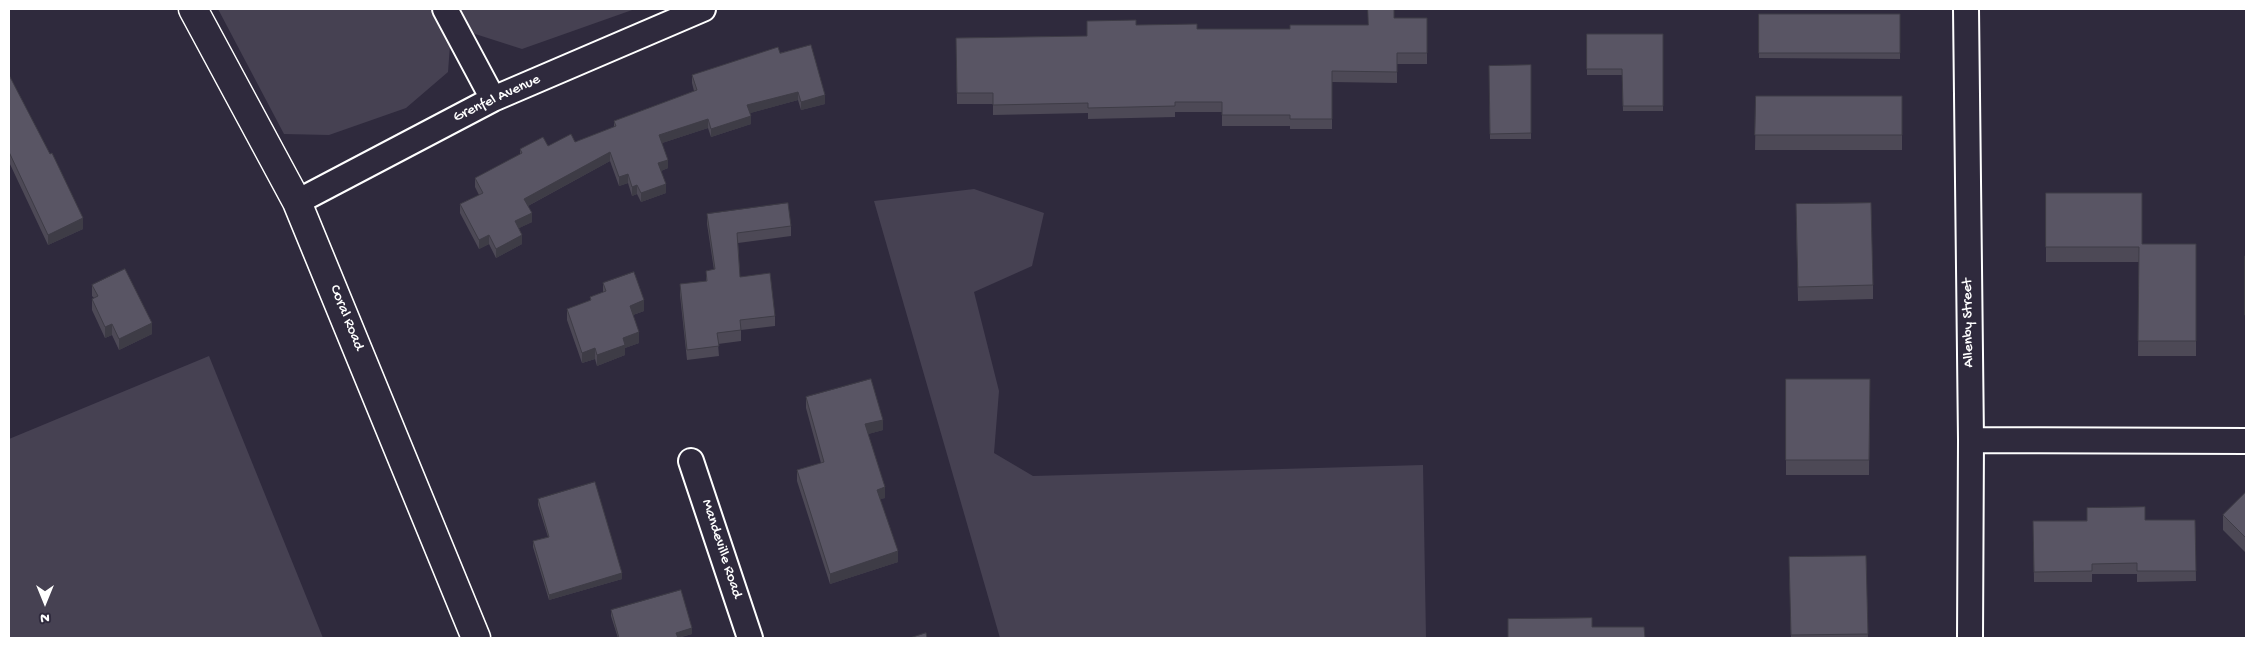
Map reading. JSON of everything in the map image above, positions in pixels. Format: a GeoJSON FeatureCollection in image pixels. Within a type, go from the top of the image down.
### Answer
{"type":"FeatureCollection","features":[{"type":"Feature","properties":{"kind":"main road","name":"Coral Road"},"geometry":{"type":"LineString","coordinates":[[193,9],[297,202],[476,638]]}},
{"type":"Feature","properties":{"kind":"street"},"geometry":{"type":"LineString","coordinates":[[445,9],[493,99]]}},
{"type":"Feature","properties":{"kind":"street","name":"Grenfel Avenue"},"geometry":{"type":"LineString","coordinates":[[297,202],[493,99],[703,9]]}},
{"type":"Feature","properties":{"kind":"street","name":"Allenby Street"},"geometry":{"type":"LineString","coordinates":[[1966,9],[1971,440],[1970,638]]}},
{"type":"Feature","properties":{"kind":"street"},"geometry":{"type":"LineString","coordinates":[[1971,440],[2246,441]]}},
{"type":"Feature","properties":{"kind":"street","name":"Mandeville Road"},"geometry":{"type":"LineString","coordinates":[[691,461],[750,638]]}},
{"type":"Feature","properties":{"kind":"shaded area"},"geometry":{"type":"Polygon","coordinates":[[[218,9],[430,9],[450,45],[448,72],[406,108],[329,135],[284,134],[218,9]]]}},
{"type":"Feature","properties":{"kind":"shaded area"},"geometry":{"type":"Polygon","coordinates":[[[457,9],[635,9],[522,49],[469,32],[457,9]]]}},
{"type":"Feature","properties":{"kind":"shaded area"},"geometry":{"type":"Polygon","coordinates":[[[974,189],[1044,213],[1032,266],[974,292],[999,391],[994,453],[1033,476],[1423,465],[1426,638],[1000,638],[874,201],[974,189]]]}},
{"type":"Feature","properties":{"kind":"shaded area"},"geometry":{"type":"Polygon","coordinates":[[[209,356],[323,638],[9,638],[9,439],[209,356]]]}},
{"type":"Feature","properties":{"kind":"building"},"geometry":{"type":"Polygon","coordinates":[[[1368,9],[1394,9],[1394,18],[1427,18],[1427,53],[1397,53],[1397,72],[1332,71],[1332,119],[1290,119],[1290,115],[1222,115],[1222,102],[1175,102],[1175,106],[1088,108],[1088,103],[993,105],[993,93],[957,93],[956,38],[1087,36],[1087,21],[1136,20],[1136,25],[1197,24],[1197,29],[1290,29],[1290,25],[1368,25],[1368,9]]]}},
{"type":"Feature","properties":{"kind":"building"},"geometry":{"type":"Polygon","coordinates":[[[1759,14],[1900,14],[1900,53],[1759,53],[1759,14]]]}},
{"type":"Feature","properties":{"kind":"building"},"geometry":{"type":"Polygon","coordinates":[[[1587,34],[1663,34],[1663,106],[1623,106],[1622,69],[1587,69],[1587,34]]]}},
{"type":"Feature","properties":{"kind":"building"},"geometry":{"type":"Polygon","coordinates":[[[811,45],[825,95],[801,102],[798,92],[747,105],[751,116],[711,129],[708,119],[659,135],[668,160],[658,163],[666,184],[641,193],[637,185],[632,187],[628,174],[619,177],[610,152],[524,199],[532,213],[515,221],[522,235],[496,249],[489,235],[479,240],[460,204],[483,193],[475,178],[522,153],[520,149],[543,137],[548,146],[571,134],[575,142],[616,126],[614,121],[697,90],[692,75],[778,47],[780,53],[811,45]]]}},
{"type":"Feature","properties":{"kind":"building"},"geometry":{"type":"Polygon","coordinates":[[[1531,65],[1531,133],[1490,134],[1489,66],[1531,65]]]}},
{"type":"Feature","properties":{"kind":"building"},"geometry":{"type":"Polygon","coordinates":[[[9,75],[50,154],[52,153],[83,218],[48,235],[9,152],[9,75]]]}},
{"type":"Feature","properties":{"kind":"building"},"geometry":{"type":"Polygon","coordinates":[[[1756,96],[1902,96],[1902,135],[1755,135],[1756,96]]]}},
{"type":"Feature","properties":{"kind":"building"},"geometry":{"type":"Polygon","coordinates":[[[2046,193],[2142,193],[2142,244],[2196,244],[2196,341],[2138,341],[2139,247],[2046,247],[2046,193]]]}},
{"type":"Feature","properties":{"kind":"building"},"geometry":{"type":"Polygon","coordinates":[[[788,203],[791,226],[737,233],[740,277],[770,273],[775,316],[740,320],[741,330],[717,333],[719,346],[687,350],[680,284],[707,281],[706,271],[715,269],[707,214],[788,203]]]}},
{"type":"Feature","properties":{"kind":"building"},"geometry":{"type":"Polygon","coordinates":[[[1871,203],[1873,285],[1798,287],[1796,204],[1871,203]]]}},
{"type":"Feature","properties":{"kind":"building"},"geometry":{"type":"Polygon","coordinates":[[[2246,256],[2246,315],[2245,315],[2246,256]]]}},
{"type":"Feature","properties":{"kind":"building"},"geometry":{"type":"Polygon","coordinates":[[[125,269],[152,323],[119,339],[112,324],[105,327],[92,299],[98,296],[92,285],[125,269]]]}},
{"type":"Feature","properties":{"kind":"building"},"geometry":{"type":"Polygon","coordinates":[[[634,272],[644,300],[630,306],[639,332],[623,338],[625,345],[597,355],[595,348],[582,353],[567,309],[591,300],[590,297],[606,291],[603,283],[634,272]]]}},
{"type":"Feature","properties":{"kind":"building"},"geometry":{"type":"Polygon","coordinates":[[[871,379],[883,420],[865,424],[885,487],[877,490],[898,551],[830,574],[797,470],[824,462],[806,397],[871,379]]]}},
{"type":"Feature","properties":{"kind":"building"},"geometry":{"type":"Polygon","coordinates":[[[1786,379],[1870,379],[1869,460],[1786,460],[1786,379]]]}},
{"type":"Feature","properties":{"kind":"building"},"geometry":{"type":"Polygon","coordinates":[[[595,482],[622,573],[549,595],[533,541],[549,537],[538,499],[595,482]]]}},
{"type":"Feature","properties":{"kind":"building"},"geometry":{"type":"Polygon","coordinates":[[[2246,492],[2246,538],[2223,515],[2246,492]]]}},
{"type":"Feature","properties":{"kind":"building"},"geometry":{"type":"Polygon","coordinates":[[[2145,507],[2145,520],[2195,520],[2196,571],[2137,571],[2137,563],[2092,564],[2092,571],[2034,572],[2033,521],[2087,521],[2087,508],[2145,507]]]}},
{"type":"Feature","properties":{"kind":"building"},"geometry":{"type":"Polygon","coordinates":[[[1866,556],[1868,634],[1791,635],[1789,557],[1866,556]]]}},
{"type":"Feature","properties":{"kind":"building"},"geometry":{"type":"Polygon","coordinates":[[[681,590],[692,628],[676,633],[678,638],[619,638],[611,610],[681,590]]]}},
{"type":"Feature","properties":{"kind":"building"},"geometry":{"type":"Polygon","coordinates":[[[1592,618],[1592,627],[1644,627],[1645,638],[1508,638],[1508,619],[1592,618]]]}},
{"type":"Feature","properties":{"kind":"building"},"geometry":{"type":"Polygon","coordinates":[[[926,633],[927,638],[910,638],[926,633]]]}}]}
